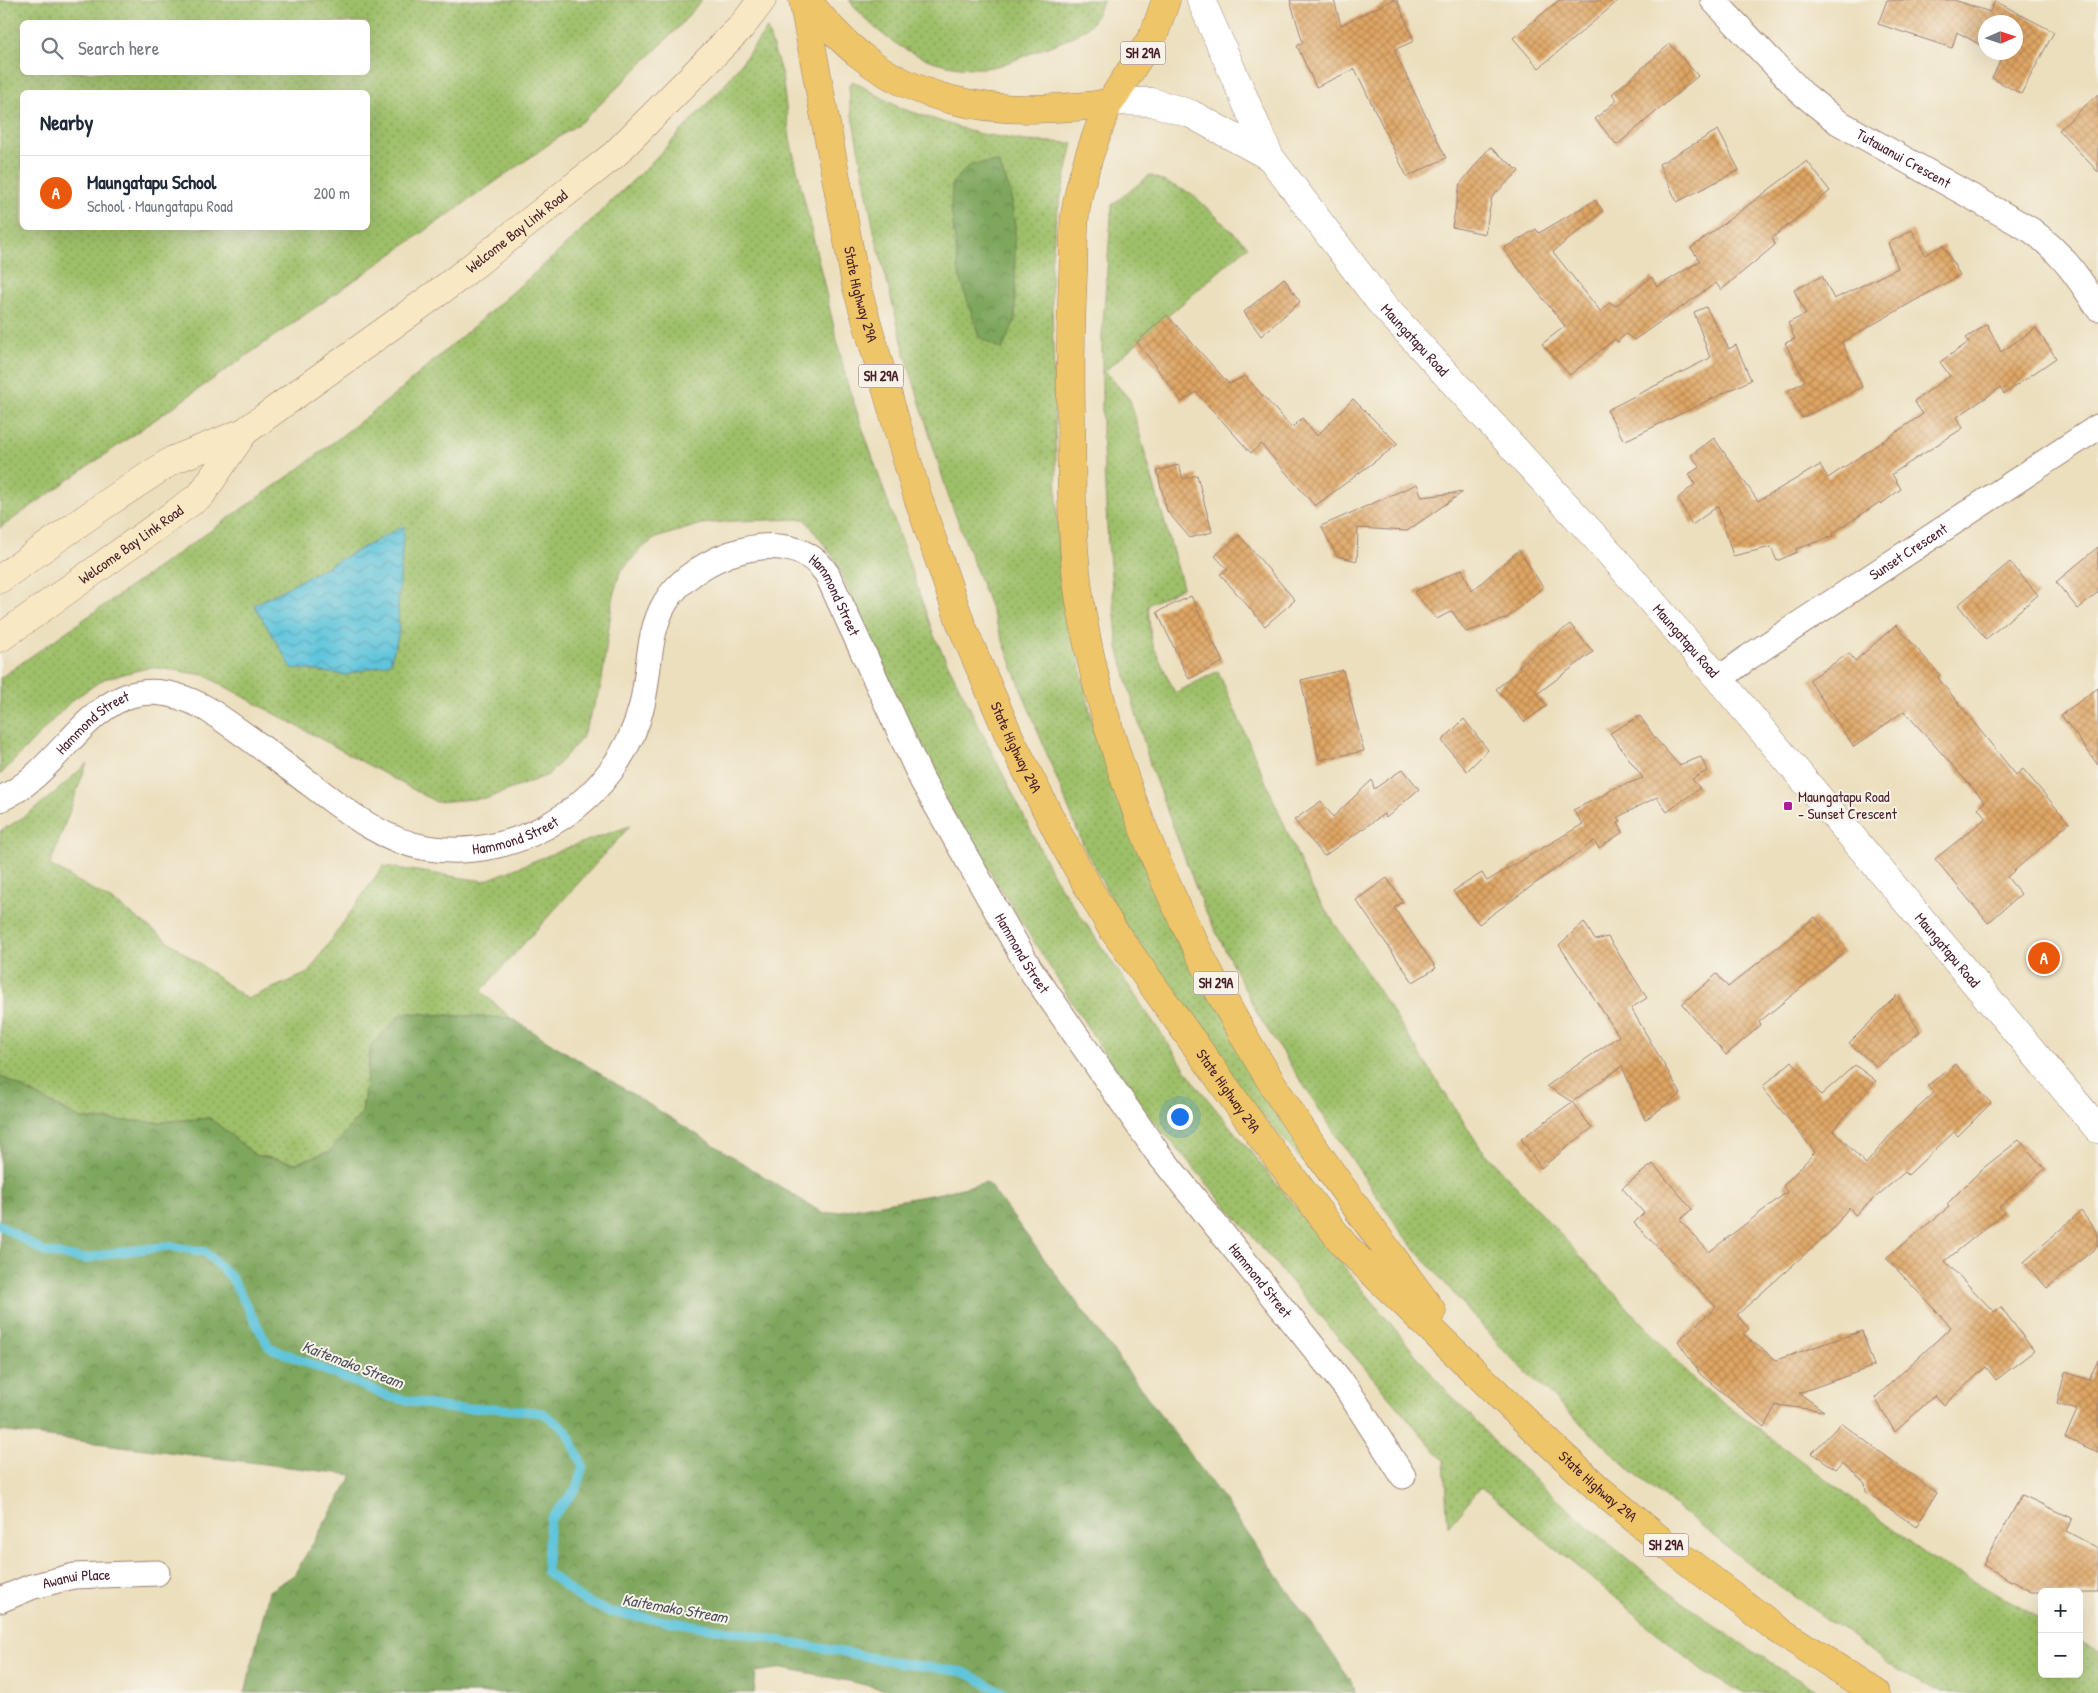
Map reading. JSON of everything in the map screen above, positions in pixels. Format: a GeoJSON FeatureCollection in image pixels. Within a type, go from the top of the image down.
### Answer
{"type":"FeatureCollection","features":[{"type":"Feature","properties":{"kind":"highway","name":"State Highway 29A"},"geometry":{"type":"LineString","coordinates":[[803,0],[856,285],[883,386],[917,495],[961,624],[1010,738],[1061,839],[1111,927],[1261,1137],[1345,1246],[1600,1490],[1670,1548],[1778,1629],[1876,1693]]}},
{"type":"Feature","properties":{"kind":"highway"},"geometry":{"type":"LineString","coordinates":[[807,0],[835,33],[860,56],[911,86],[939,97],[968,105],[1024,110],[1110,101]]}},
{"type":"Feature","properties":{"kind":"highway","name":"SH 29A"},"geometry":{"type":"LineString","coordinates":[[1110,101],[1154,34],[1166,0]]}},
{"type":"Feature","properties":{"kind":"highway","name":"State Highway 29A"},"geometry":{"type":"LineString","coordinates":[[1110,101],[1089,154],[1075,214],[1070,348],[1073,543],[1080,605],[1093,670],[1114,747],[1147,836],[1186,924],[1226,1003],[1271,1081],[1336,1180],[1475,1371]]}},
{"type":"Feature","properties":{"kind":"main road","name":"Welcome Bay Link Road"},"geometry":{"type":"LineString","coordinates":[[0,579],[103,506],[173,460],[244,432],[450,284],[614,155],[742,26],[762,0]]}},
{"type":"Feature","properties":{"kind":"main road","name":"Welcome Bay Link Road"},"geometry":{"type":"LineString","coordinates":[[0,638],[201,495],[244,432]]}},
{"type":"Feature","properties":{"kind":"street","name":"Maungatapu Road"},"geometry":{"type":"LineString","coordinates":[[1201,0],[1270,157],[1380,302],[1607,550],[1719,679],[2098,1129]]}},
{"type":"Feature","properties":{"kind":"street","name":"Tutauanui Crescent"},"geometry":{"type":"LineString","coordinates":[[1713,0],[1802,93],[1838,122],[2031,230],[2054,248],[2074,269],[2098,308]]}},
{"type":"Feature","properties":{"kind":"street","name":"Maungatapu Road"},"geometry":{"type":"LineString","coordinates":[[1110,101],[1152,102],[1191,114],[1270,157]]}},
{"type":"Feature","properties":{"kind":"street","name":"Sunset Crescent"},"geometry":{"type":"LineString","coordinates":[[1719,679],[1757,651],[2098,427]]}},
{"type":"Feature","properties":{"kind":"street","name":"Hammond Street"},"geometry":{"type":"LineString","coordinates":[[0,799],[33,776],[96,713],[130,697],[163,694],[184,698],[207,709],[352,815],[384,834],[408,844],[445,850],[470,850],[512,842],[561,819],[582,802],[613,769],[635,728],[642,705],[653,631],[668,598],[680,583],[704,564],[737,552],[774,548],[805,554],[815,560],[827,574],[922,780],[1030,969],[1157,1152],[1347,1389],[1403,1476]]}},
{"type":"Feature","properties":{"kind":"street","name":"Awanui Place"},"geometry":{"type":"LineString","coordinates":[[0,1600],[31,1587],[74,1576],[157,1573]]}},
{"type":"Feature","properties":{"kind":"green space"},"geometry":{"type":"Polygon","coordinates":[[[0,0],[702,0],[677,29],[585,119],[0,528],[0,0]]]}},
{"type":"Feature","properties":{"kind":"green space"},"geometry":{"type":"Polygon","coordinates":[[[849,0],[1104,0],[1089,26],[1077,34],[1011,61],[983,68],[944,64],[908,51],[876,29],[849,0]]]}},
{"type":"Feature","properties":{"kind":"green space"},"geometry":{"type":"Polygon","coordinates":[[[767,29],[782,75],[790,139],[847,383],[934,636],[1054,877],[1197,1086],[1434,1377],[1505,1453],[1584,1523],[1663,1588],[1752,1651],[1820,1693],[1742,1693],[1703,1671],[1481,1487],[1448,1527],[1444,1461],[1128,1091],[936,786],[834,558],[805,519],[701,524],[656,538],[642,548],[620,572],[613,596],[601,687],[582,738],[548,775],[488,798],[436,802],[204,675],[151,667],[104,679],[72,700],[0,775],[0,678],[296,471],[392,397],[553,257],[648,166],[723,87],[767,29]]]}},
{"type":"Feature","properties":{"kind":"green space"},"geometry":{"type":"Polygon","coordinates":[[[853,81],[900,108],[976,133],[1025,141],[1073,143],[1056,219],[1051,265],[1058,541],[1071,624],[1095,734],[1140,855],[1328,1190],[1251,1103],[1125,924],[1086,852],[1023,694],[948,495],[906,357],[874,231],[850,105],[849,85],[853,81]]]}},
{"type":"Feature","properties":{"kind":"green space"},"geometry":{"type":"Polygon","coordinates":[[[998,162],[1010,190],[1015,226],[1015,320],[1002,350],[979,337],[959,274],[951,208],[952,183],[971,164],[998,162]]]}},
{"type":"Feature","properties":{"kind":"green space"},"geometry":{"type":"Polygon","coordinates":[[[1150,175],[1192,194],[1248,246],[1105,371],[1130,400],[1183,587],[1148,605],[1151,641],[1175,693],[1218,671],[1311,887],[1480,1147],[1696,1382],[1928,1556],[2038,1618],[2038,1678],[2083,1678],[2083,1643],[2098,1651],[2098,1693],[1941,1693],[1899,1670],[1758,1571],[1631,1471],[1505,1352],[1403,1235],[1341,1143],[1258,1015],[1202,904],[1151,768],[1118,647],[1108,544],[1102,430],[1102,336],[1112,205],[1150,175]]]}},
{"type":"Feature","properties":{"kind":"green space"},"geometry":{"type":"Polygon","coordinates":[[[87,763],[50,865],[119,905],[247,999],[308,973],[383,866],[484,881],[569,847],[630,826],[481,991],[511,1018],[403,1013],[371,1045],[362,1113],[330,1151],[296,1163],[255,1155],[210,1118],[158,1122],[81,1119],[0,1076],[0,831],[57,791],[87,763]]]}},
{"type":"Feature","properties":{"kind":"green space"},"geometry":{"type":"Polygon","coordinates":[[[403,1013],[511,1018],[824,1214],[941,1193],[987,1182],[1219,1493],[1353,1683],[1355,1693],[897,1693],[784,1668],[756,1672],[754,1693],[245,1693],[269,1591],[294,1575],[353,1475],[0,1431],[0,1076],[81,1119],[158,1122],[210,1118],[255,1155],[296,1163],[330,1151],[362,1113],[371,1045],[403,1013]]]}},
{"type":"Feature","properties":{"kind":"water"},"geometry":{"type":"Polygon","coordinates":[[[404,526],[398,604],[399,633],[390,663],[346,675],[292,668],[254,605],[404,526]]]}},
{"type":"Feature","properties":{"kind":"building"},"geometry":{"type":"Polygon","coordinates":[[[1290,0],[1334,0],[1341,25],[1392,0],[1397,0],[1414,41],[1394,50],[1446,158],[1407,177],[1355,69],[1316,87],[1297,46],[1303,43],[1290,0]]]}},
{"type":"Feature","properties":{"kind":"building"},"geometry":{"type":"Polygon","coordinates":[[[1559,0],[1619,0],[1539,68],[1513,38],[1559,0]]]}},
{"type":"Feature","properties":{"kind":"building"},"geometry":{"type":"Polygon","coordinates":[[[1887,0],[1954,0],[1990,12],[1995,1],[2022,15],[1978,15],[1978,44],[1957,32],[1952,48],[1878,24],[1887,0]]]}},
{"type":"Feature","properties":{"kind":"building"},"geometry":{"type":"Polygon","coordinates":[[[2023,16],[2054,32],[2021,94],[1992,78],[2001,60],[2023,60],[2023,16]]]}},
{"type":"Feature","properties":{"kind":"building"},"geometry":{"type":"Polygon","coordinates":[[[1670,44],[1698,76],[1617,145],[1595,119],[1617,100],[1612,94],[1670,44]]]}},
{"type":"Feature","properties":{"kind":"building"},"geometry":{"type":"Polygon","coordinates":[[[2098,94],[2098,172],[2059,130],[2098,94]]]}},
{"type":"Feature","properties":{"kind":"building"},"geometry":{"type":"Polygon","coordinates":[[[1718,130],[1739,170],[1677,202],[1659,164],[1718,130]]]}},
{"type":"Feature","properties":{"kind":"building"},"geometry":{"type":"Polygon","coordinates":[[[1490,147],[1519,171],[1492,197],[1485,234],[1452,227],[1460,184],[1490,147]]]}},
{"type":"Feature","properties":{"kind":"building"},"geometry":{"type":"Polygon","coordinates":[[[1807,161],[1830,191],[1772,238],[1775,245],[1721,290],[1716,283],[1634,340],[1626,334],[1617,342],[1615,339],[1570,375],[1542,344],[1565,326],[1503,249],[1536,229],[1539,233],[1595,200],[1603,211],[1553,252],[1601,312],[1610,302],[1615,306],[1652,277],[1657,287],[1700,261],[1691,248],[1807,161]]]}},
{"type":"Feature","properties":{"kind":"building"},"geometry":{"type":"Polygon","coordinates":[[[1912,230],[1925,255],[1943,245],[1960,275],[1842,342],[1862,387],[1802,418],[1787,391],[1805,381],[1785,343],[1795,339],[1788,323],[1806,314],[1794,290],[1822,276],[1834,299],[1898,268],[1888,243],[1912,230]]]}},
{"type":"Feature","properties":{"kind":"building"},"geometry":{"type":"Polygon","coordinates":[[[1284,278],[1300,302],[1261,336],[1244,312],[1284,278]]]}},
{"type":"Feature","properties":{"kind":"building"},"geometry":{"type":"Polygon","coordinates":[[[1706,307],[1729,349],[1736,345],[1751,380],[1624,441],[1607,410],[1710,358],[1694,312],[1706,307]]]}},
{"type":"Feature","properties":{"kind":"building"},"geometry":{"type":"Polygon","coordinates":[[[1167,315],[1229,384],[1245,376],[1292,428],[1302,418],[1317,436],[1353,399],[1398,444],[1315,506],[1261,444],[1251,453],[1196,392],[1182,402],[1137,342],[1167,315]]]}},
{"type":"Feature","properties":{"kind":"building"},"geometry":{"type":"Polygon","coordinates":[[[1987,324],[2001,352],[2036,328],[2056,358],[2004,394],[2000,388],[1957,417],[1963,428],[1892,474],[1901,489],[1881,504],[1880,502],[1833,533],[1834,536],[1796,549],[1797,552],[1777,561],[1771,547],[1733,556],[1718,506],[1692,525],[1678,498],[1695,484],[1689,474],[1700,467],[1691,455],[1714,438],[1758,501],[1820,465],[1828,478],[1923,414],[1914,401],[1950,376],[1940,362],[1969,342],[1966,338],[1987,324]]]}},
{"type":"Feature","properties":{"kind":"building"},"geometry":{"type":"Polygon","coordinates":[[[1179,465],[1183,479],[1197,475],[1212,532],[1190,538],[1167,511],[1157,471],[1179,465]]]}},
{"type":"Feature","properties":{"kind":"building"},"geometry":{"type":"Polygon","coordinates":[[[1417,484],[1422,497],[1463,492],[1407,531],[1358,528],[1357,561],[1337,556],[1321,526],[1417,484]]]}},
{"type":"Feature","properties":{"kind":"building"},"geometry":{"type":"Polygon","coordinates":[[[1239,535],[1295,600],[1265,626],[1220,574],[1228,570],[1215,556],[1239,535]]]}},
{"type":"Feature","properties":{"kind":"building"},"geometry":{"type":"Polygon","coordinates":[[[2098,547],[2098,592],[2078,609],[2056,582],[2098,547]]]}},
{"type":"Feature","properties":{"kind":"building"},"geometry":{"type":"Polygon","coordinates":[[[1519,550],[1543,587],[1507,618],[1466,632],[1452,611],[1437,619],[1414,592],[1462,569],[1472,591],[1519,550]]]}},
{"type":"Feature","properties":{"kind":"building"},"geometry":{"type":"Polygon","coordinates":[[[2010,562],[2038,595],[1986,639],[1958,605],[2010,562]]]}},
{"type":"Feature","properties":{"kind":"building"},"geometry":{"type":"Polygon","coordinates":[[[1191,596],[1223,662],[1189,679],[1157,612],[1191,596]]]}},
{"type":"Feature","properties":{"kind":"building"},"geometry":{"type":"Polygon","coordinates":[[[1570,624],[1593,652],[1537,694],[1547,706],[1524,722],[1496,689],[1520,669],[1519,666],[1570,624]]]}},
{"type":"Feature","properties":{"kind":"building"},"geometry":{"type":"Polygon","coordinates":[[[1896,625],[1940,675],[1938,678],[2016,775],[2023,769],[2069,823],[2007,877],[2021,894],[1988,923],[1935,859],[1986,818],[1978,808],[1985,802],[1904,711],[1854,747],[1809,680],[1849,653],[1855,661],[1896,625]]]}},
{"type":"Feature","properties":{"kind":"building"},"geometry":{"type":"Polygon","coordinates":[[[1343,670],[1364,751],[1319,760],[1301,680],[1343,670]]]}},
{"type":"Feature","properties":{"kind":"building"},"geometry":{"type":"Polygon","coordinates":[[[2098,688],[2098,765],[2061,715],[2098,688]]]}},
{"type":"Feature","properties":{"kind":"building"},"geometry":{"type":"Polygon","coordinates":[[[1640,716],[1655,738],[1679,765],[1701,757],[1707,771],[1692,779],[1700,788],[1667,812],[1657,797],[1618,817],[1621,821],[1618,823],[1623,832],[1599,848],[1594,841],[1479,924],[1453,891],[1482,873],[1487,881],[1583,824],[1573,810],[1608,793],[1607,791],[1643,778],[1610,733],[1640,716]]]}},
{"type":"Feature","properties":{"kind":"building"},"geometry":{"type":"Polygon","coordinates":[[[1464,719],[1488,750],[1467,771],[1442,741],[1464,719]]]}},
{"type":"Feature","properties":{"kind":"building"},"geometry":{"type":"Polygon","coordinates":[[[1403,769],[1419,789],[1386,818],[1384,814],[1324,856],[1294,820],[1321,801],[1333,817],[1372,780],[1374,789],[1403,769]]]}},
{"type":"Feature","properties":{"kind":"building"},"geometry":{"type":"Polygon","coordinates":[[[1387,878],[1403,902],[1394,908],[1436,968],[1413,982],[1356,900],[1387,878]]]}},
{"type":"Feature","properties":{"kind":"building"},"geometry":{"type":"Polygon","coordinates":[[[1815,917],[1844,953],[1759,1022],[1761,1025],[1726,1055],[1682,1004],[1717,974],[1728,987],[1815,917]]]}},
{"type":"Feature","properties":{"kind":"building"},"geometry":{"type":"Polygon","coordinates":[[[1584,922],[1595,940],[1608,937],[1647,998],[1631,1008],[1681,1094],[1645,1120],[1622,1066],[1572,1102],[1547,1086],[1619,1036],[1559,945],[1584,922]]]}},
{"type":"Feature","properties":{"kind":"building"},"geometry":{"type":"Polygon","coordinates":[[[1897,995],[1920,1032],[1877,1067],[1849,1043],[1897,995]]]}},
{"type":"Feature","properties":{"kind":"building"},"geometry":{"type":"Polygon","coordinates":[[[1792,1061],[1821,1095],[1855,1065],[1876,1081],[1833,1130],[1866,1164],[1895,1129],[1934,1093],[1927,1086],[1955,1064],[1991,1103],[1958,1136],[1954,1132],[1908,1175],[1905,1172],[1855,1215],[1849,1207],[1832,1230],[1737,1315],[1749,1329],[1743,1334],[1776,1360],[1862,1331],[1874,1366],[1799,1393],[1824,1411],[1776,1405],[1764,1427],[1700,1374],[1678,1341],[1716,1307],[1634,1223],[1644,1213],[1622,1188],[1653,1164],[1692,1209],[1680,1220],[1709,1252],[1787,1192],[1783,1186],[1815,1152],[1762,1087],[1792,1061]]]}},
{"type":"Feature","properties":{"kind":"building"},"geometry":{"type":"Polygon","coordinates":[[[1572,1102],[1592,1128],[1541,1168],[1521,1139],[1572,1102]]]}},
{"type":"Feature","properties":{"kind":"building"},"geometry":{"type":"Polygon","coordinates":[[[2019,1140],[2045,1169],[1999,1207],[2004,1213],[1945,1261],[1994,1312],[2001,1307],[2034,1351],[1996,1380],[1986,1367],[1944,1405],[1935,1395],[1895,1432],[1875,1398],[1951,1327],[1886,1258],[1949,1207],[1947,1204],[1982,1169],[2019,1140]]]}},
{"type":"Feature","properties":{"kind":"building"},"geometry":{"type":"Polygon","coordinates":[[[2081,1211],[2098,1234],[2098,1246],[2047,1288],[2024,1262],[2081,1211]]]}},
{"type":"Feature","properties":{"kind":"building"},"geometry":{"type":"Polygon","coordinates":[[[2098,1360],[2098,1452],[2065,1438],[2077,1410],[2057,1404],[2065,1372],[2089,1380],[2098,1360]]]}},
{"type":"Feature","properties":{"kind":"building"},"geometry":{"type":"Polygon","coordinates":[[[1841,1423],[1936,1493],[1916,1527],[1866,1492],[1865,1483],[1842,1462],[1836,1469],[1812,1453],[1841,1423]]]}},
{"type":"Feature","properties":{"kind":"building"},"geometry":{"type":"Polygon","coordinates":[[[2022,1495],[2072,1518],[2066,1531],[2098,1548],[2098,1592],[2083,1592],[2083,1588],[2038,1588],[2038,1592],[2031,1592],[1983,1565],[2022,1495]]]}},
{"type":"Feature","properties":{"kind":"waterway","name":"Kaitemako Stream"},"geometry":{"type":"LineString","coordinates":[[0,1225],[44,1252],[84,1259],[113,1253],[170,1246],[205,1252],[231,1277],[269,1347],[390,1397],[452,1409],[493,1408],[543,1413],[567,1431],[583,1466],[576,1489],[550,1520],[546,1571],[581,1599],[609,1612],[735,1632],[900,1663],[964,1672],[1004,1693]]}},
{"type":"Feature","properties":{"kind":"place","name":"Maungatapu Road - Sunset Crescent"},"geometry":{"type":"Point","coordinates":[1788,806]}},
{"type":"Feature","properties":{"kind":"place","name":"Maungatapu School"},"geometry":{"type":"Point","coordinates":[2044,958]}}]}
